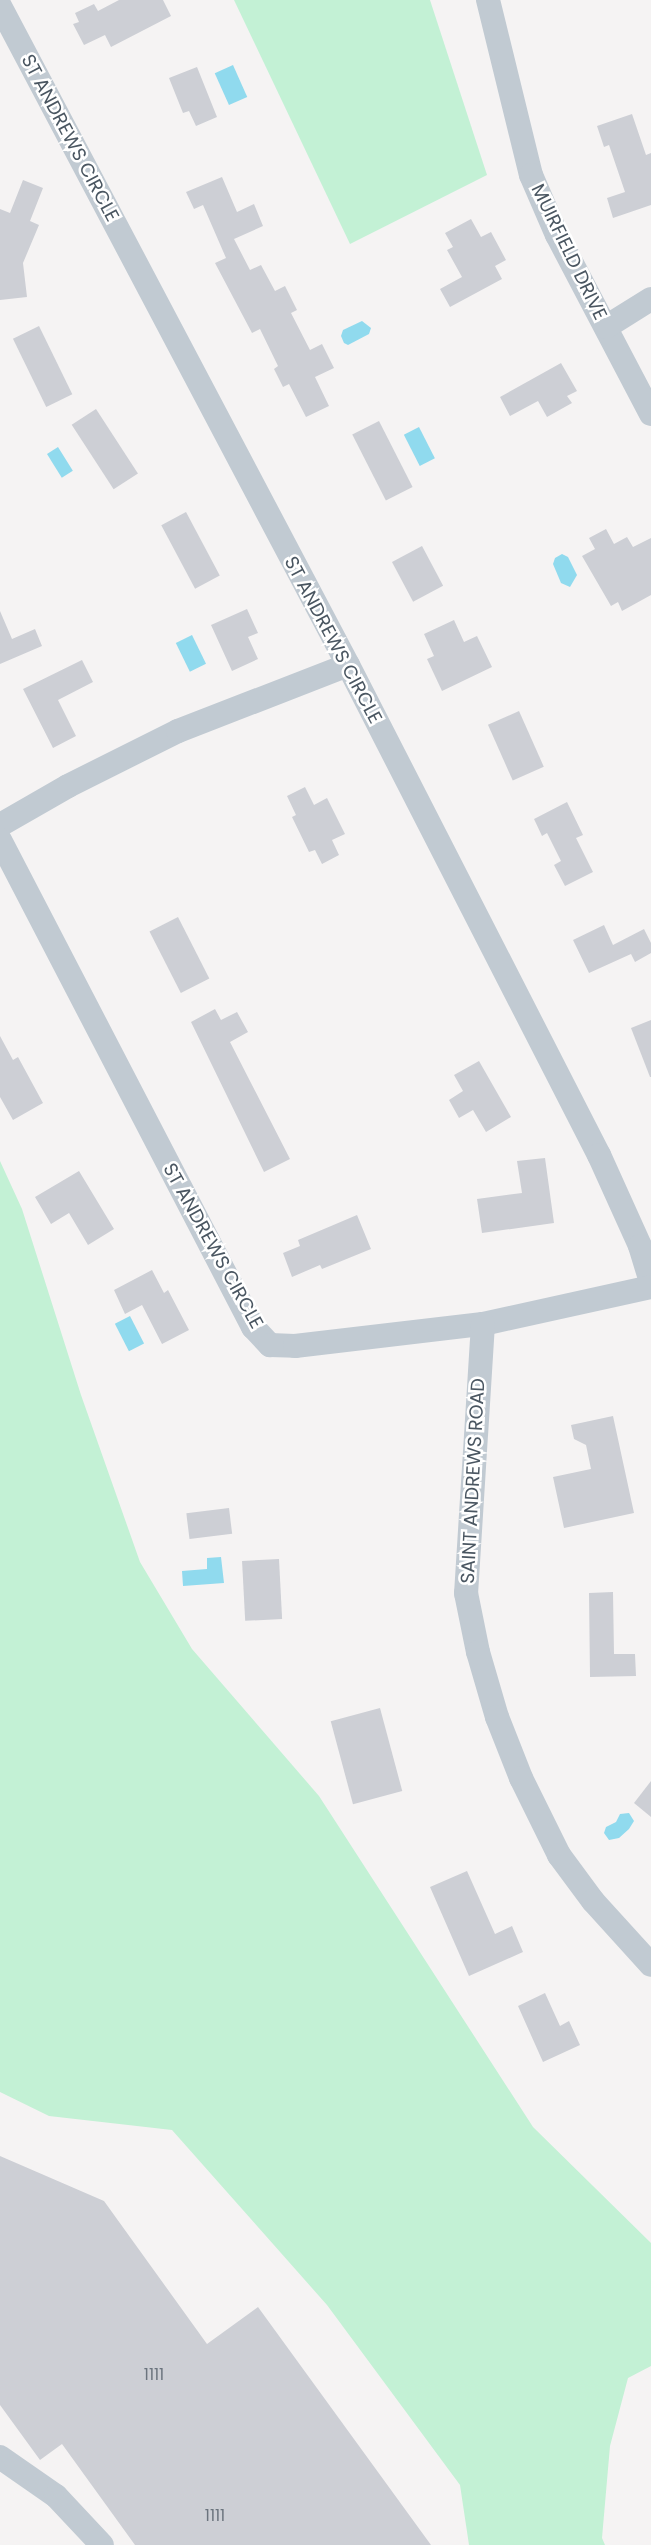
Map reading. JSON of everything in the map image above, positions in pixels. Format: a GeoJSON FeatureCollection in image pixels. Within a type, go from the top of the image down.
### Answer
{"type":"FeatureCollection","features":[{"type":"Feature","properties":{"kind":"street","name":"MUIRFIELD DRIVE"},"geometry":{"type":"LineString","coordinates":[[488,0],[531,174],[554,228],[651,414]]}},
{"type":"Feature","properties":{"kind":"street","name":"ST ANDREWS CIRCLE"},"geometry":{"type":"LineString","coordinates":[[0,6],[348,664],[599,1155],[640,1246],[651,1284],[483,1324],[295,1346],[270,1345],[253,1327],[0,840]]}},
{"type":"Feature","properties":{"kind":"street"},"geometry":{"type":"LineString","coordinates":[[606,327],[651,299]]}},
{"type":"Feature","properties":{"kind":"street"},"geometry":{"type":"LineString","coordinates":[[0,825],[68,786],[178,731],[348,664]]}},
{"type":"Feature","properties":{"kind":"street","name":"SAINT ANDREWS ROAD"},"geometry":{"type":"LineString","coordinates":[[483,1324],[466,1593],[478,1652],[497,1717],[530,1801],[559,1855],[593,1901],[651,1965]]}},
{"type":"Feature","properties":{"kind":"street"},"geometry":{"type":"LineString","coordinates":[[0,2457],[56,2496],[102,2545]]}},
{"type":"Feature","properties":{"kind":"green space"},"geometry":{"type":"Polygon","coordinates":[[[234,0],[430,0],[487,175],[350,244],[234,0]]]}},
{"type":"Feature","properties":{"kind":"green space"},"geometry":{"type":"Polygon","coordinates":[[[0,1161],[22,1209],[81,1395],[140,1562],[192,1649],[319,1796],[533,2127],[651,2243],[651,2366],[628,2378],[610,2446],[602,2538],[605,2545],[469,2545],[460,2485],[327,2305],[172,2130],[49,2116],[0,2092],[0,1161]]]}},
{"type":"Feature","properties":{"kind":"water"},"geometry":{"type":"Polygon","coordinates":[[[233,65],[247,97],[229,105],[215,73],[233,65]]]}},
{"type":"Feature","properties":{"kind":"water"},"geometry":{"type":"Polygon","coordinates":[[[362,321],[371,328],[369,334],[348,345],[344,343],[341,336],[343,330],[362,321]]]}},
{"type":"Feature","properties":{"kind":"water"},"geometry":{"type":"Polygon","coordinates":[[[419,427],[435,458],[420,466],[404,435],[419,427]]]}},
{"type":"Feature","properties":{"kind":"water"},"geometry":{"type":"Polygon","coordinates":[[[58,447],[73,471],[62,478],[47,454],[58,447]]]}},
{"type":"Feature","properties":{"kind":"water"},"geometry":{"type":"Polygon","coordinates":[[[562,554],[568,557],[577,575],[570,587],[561,583],[553,564],[555,558],[562,554]]]}},
{"type":"Feature","properties":{"kind":"water"},"geometry":{"type":"Polygon","coordinates":[[[192,635],[206,664],[190,672],[176,643],[192,635]]]}},
{"type":"Feature","properties":{"kind":"water"},"geometry":{"type":"Polygon","coordinates":[[[130,1316],[144,1344],[129,1351],[115,1324],[130,1316]]]}},
{"type":"Feature","properties":{"kind":"water"},"geometry":{"type":"Polygon","coordinates":[[[221,1557],[224,1583],[183,1586],[182,1571],[207,1569],[207,1558],[221,1557]]]}},
{"type":"Feature","properties":{"kind":"water"},"geometry":{"type":"Polygon","coordinates":[[[629,1813],[634,1821],[629,1829],[619,1838],[609,1840],[604,1833],[606,1827],[616,1822],[620,1814],[629,1813]]]}},
{"type":"Feature","properties":{"kind":"building"},"geometry":{"type":"Polygon","coordinates":[[[119,0],[163,0],[171,16],[111,47],[105,35],[84,45],[73,24],[79,22],[75,13],[94,4],[98,11],[119,0]]]}},
{"type":"Feature","properties":{"kind":"building"},"geometry":{"type":"Polygon","coordinates":[[[197,67],[217,117],[196,126],[189,111],[183,113],[169,78],[197,67]]]}},
{"type":"Feature","properties":{"kind":"building"},"geometry":{"type":"Polygon","coordinates":[[[632,114],[646,155],[651,153],[651,205],[613,218],[607,198],[625,192],[609,145],[604,147],[597,126],[632,114]]]}},
{"type":"Feature","properties":{"kind":"building"},"geometry":{"type":"Polygon","coordinates":[[[222,177],[237,212],[254,204],[263,226],[234,239],[250,270],[261,265],[275,291],[285,286],[297,310],[291,313],[310,350],[322,344],[334,368],[315,377],[329,406],[306,417],[289,384],[283,387],[274,369],[278,366],[260,329],[252,333],[215,263],[226,258],[203,205],[194,209],[186,192],[222,177]]]}},
{"type":"Feature","properties":{"kind":"building"},"geometry":{"type":"Polygon","coordinates":[[[23,180],[43,188],[30,221],[39,225],[23,263],[27,297],[0,300],[0,209],[10,213],[23,180]]]}},
{"type":"Feature","properties":{"kind":"building"},"geometry":{"type":"Polygon","coordinates":[[[471,219],[481,237],[491,232],[506,260],[495,266],[502,279],[450,307],[440,289],[462,277],[447,250],[453,247],[445,233],[471,219]]]}},
{"type":"Feature","properties":{"kind":"building"},"geometry":{"type":"Polygon","coordinates":[[[39,326],[72,394],[46,407],[13,339],[39,326]]]}},
{"type":"Feature","properties":{"kind":"building"},"geometry":{"type":"Polygon","coordinates":[[[561,363],[577,391],[567,396],[572,403],[547,417],[538,401],[510,416],[500,397],[561,363]]]}},
{"type":"Feature","properties":{"kind":"building"},"geometry":{"type":"Polygon","coordinates":[[[96,409],[138,474],[114,489],[72,425],[96,409]]]}},
{"type":"Feature","properties":{"kind":"building"},"geometry":{"type":"Polygon","coordinates":[[[379,421],[413,487],[386,501],[352,435],[379,421]]]}},
{"type":"Feature","properties":{"kind":"building"},"geometry":{"type":"Polygon","coordinates":[[[186,512],[220,576],[195,589],[161,525],[186,512]]]}},
{"type":"Feature","properties":{"kind":"building"},"geometry":{"type":"Polygon","coordinates":[[[606,529],[614,544],[627,537],[633,547],[651,538],[651,595],[622,611],[618,602],[611,606],[582,556],[595,549],[589,538],[606,529]]]}},
{"type":"Feature","properties":{"kind":"building"},"geometry":{"type":"Polygon","coordinates":[[[422,546],[443,586],[413,602],[392,562],[422,546]]]}},
{"type":"Feature","properties":{"kind":"building"},"geometry":{"type":"Polygon","coordinates":[[[247,609],[258,633],[248,637],[258,659],[232,671],[211,625],[247,609]]]}},
{"type":"Feature","properties":{"kind":"building"},"geometry":{"type":"Polygon","coordinates":[[[0,611],[12,639],[35,629],[42,646],[0,664],[0,611]]]}},
{"type":"Feature","properties":{"kind":"building"},"geometry":{"type":"Polygon","coordinates":[[[454,620],[464,642],[477,636],[492,667],[442,691],[427,659],[434,656],[424,634],[454,620]]]}},
{"type":"Feature","properties":{"kind":"building"},"geometry":{"type":"Polygon","coordinates":[[[82,660],[93,682],[58,700],[76,736],[53,748],[23,689],[82,660]]]}},
{"type":"Feature","properties":{"kind":"building"},"geometry":{"type":"Polygon","coordinates":[[[519,711],[544,767],[513,781],[488,725],[519,711]]]}},
{"type":"Feature","properties":{"kind":"building"},"geometry":{"type":"Polygon","coordinates":[[[305,787],[314,805],[327,798],[345,834],[332,840],[339,855],[322,864],[315,850],[309,852],[292,817],[296,815],[287,796],[305,787]]]}},
{"type":"Feature","properties":{"kind":"building"},"geometry":{"type":"Polygon","coordinates":[[[567,802],[583,835],[576,838],[593,872],[565,886],[554,865],[561,861],[547,833],[542,836],[534,819],[567,802]]]}},
{"type":"Feature","properties":{"kind":"building"},"geometry":{"type":"Polygon","coordinates":[[[178,917],[209,978],[181,993],[149,932],[178,917]]]}},
{"type":"Feature","properties":{"kind":"building"},"geometry":{"type":"Polygon","coordinates":[[[604,925],[613,945],[644,929],[651,943],[651,953],[635,962],[631,954],[589,973],[573,940],[604,925]]]}},
{"type":"Feature","properties":{"kind":"building"},"geometry":{"type":"Polygon","coordinates":[[[215,1009],[221,1020],[237,1012],[248,1032],[230,1042],[290,1159],[264,1172],[191,1022],[215,1009]]]}},
{"type":"Feature","properties":{"kind":"building"},"geometry":{"type":"Polygon","coordinates":[[[651,1020],[651,1077],[650,1077],[631,1028],[651,1020]]]}},
{"type":"Feature","properties":{"kind":"building"},"geometry":{"type":"Polygon","coordinates":[[[0,1036],[13,1060],[18,1057],[43,1103],[13,1120],[0,1097],[0,1036]]]}},
{"type":"Feature","properties":{"kind":"building"},"geometry":{"type":"Polygon","coordinates":[[[479,1061],[511,1117],[486,1132],[473,1110],[459,1118],[449,1100],[463,1091],[454,1075],[479,1061]]]}},
{"type":"Feature","properties":{"kind":"building"},"geometry":{"type":"Polygon","coordinates":[[[545,1158],[554,1223],[482,1233],[477,1199],[522,1193],[517,1161],[545,1158]]]}},
{"type":"Feature","properties":{"kind":"building"},"geometry":{"type":"Polygon","coordinates":[[[79,1171],[114,1229],[88,1245],[69,1213],[51,1224],[35,1197],[79,1171]]]}},
{"type":"Feature","properties":{"kind":"building"},"geometry":{"type":"Polygon","coordinates":[[[357,1215],[371,1249],[322,1269],[320,1265],[292,1277],[283,1253],[300,1246],[298,1240],[357,1215]]]}},
{"type":"Feature","properties":{"kind":"building"},"geometry":{"type":"Polygon","coordinates":[[[152,1270],[164,1293],[168,1290],[189,1330],[162,1344],[142,1305],[125,1314],[114,1290],[152,1270]]]}},
{"type":"Feature","properties":{"kind":"building"},"geometry":{"type":"Polygon","coordinates":[[[613,1416],[634,1513],[564,1528],[553,1477],[591,1469],[586,1445],[574,1439],[571,1425],[613,1416]]]}},
{"type":"Feature","properties":{"kind":"building"},"geometry":{"type":"Polygon","coordinates":[[[229,1508],[232,1534],[189,1539],[186,1513],[229,1508]]]}},
{"type":"Feature","properties":{"kind":"building"},"geometry":{"type":"Polygon","coordinates":[[[279,1559],[282,1619],[245,1621],[242,1561],[279,1559]]]}},
{"type":"Feature","properties":{"kind":"building"},"geometry":{"type":"Polygon","coordinates":[[[613,1592],[614,1654],[635,1654],[636,1676],[590,1677],[589,1593],[613,1592]]]}},
{"type":"Feature","properties":{"kind":"building"},"geometry":{"type":"Polygon","coordinates":[[[380,1708],[402,1791],[353,1804],[331,1721],[380,1708]]]}},
{"type":"Feature","properties":{"kind":"building"},"geometry":{"type":"Polygon","coordinates":[[[651,1781],[651,1817],[634,1803],[651,1781]]]}},
{"type":"Feature","properties":{"kind":"building"},"geometry":{"type":"Polygon","coordinates":[[[467,1871],[495,1934],[512,1926],[523,1952],[469,1976],[430,1887],[467,1871]]]}},
{"type":"Feature","properties":{"kind":"building"},"geometry":{"type":"Polygon","coordinates":[[[545,1993],[560,2026],[569,2021],[580,2045],[543,2062],[518,2006],[545,1993]]]}},
{"type":"Feature","properties":{"kind":"building"},"geometry":{"type":"Polygon","coordinates":[[[0,2156],[104,2201],[207,2344],[258,2307],[431,2545],[135,2545],[62,2444],[40,2460],[0,2405],[0,2156]]]}}]}
